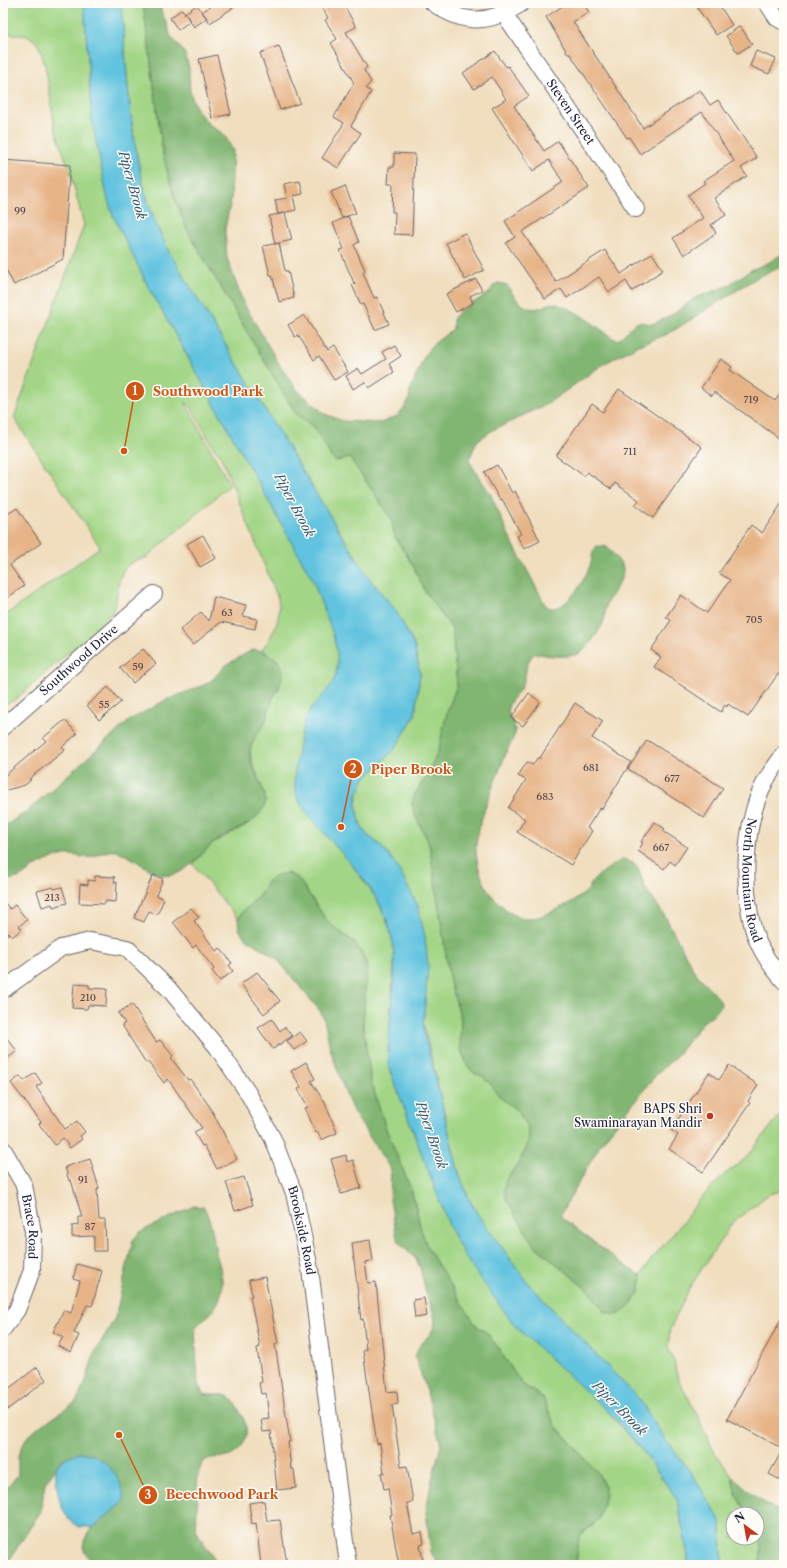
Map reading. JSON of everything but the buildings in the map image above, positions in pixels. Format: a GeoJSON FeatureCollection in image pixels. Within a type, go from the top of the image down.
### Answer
{"type":"FeatureCollection","features":[{"type":"Feature","properties":{"kind":"street"},"geometry":{"type":"LineString","coordinates":[[433,3],[451,15],[476,20],[504,15],[522,3]]}},
{"type":"Feature","properties":{"kind":"street"},"geometry":{"type":"LineString","coordinates":[[767,3],[777,18],[784,22]]}},
{"type":"Feature","properties":{"kind":"street","name":"Steven Street"},"geometry":{"type":"LineString","coordinates":[[504,15],[636,209]]}},
{"type":"Feature","properties":{"kind":"street","name":"Southwood Drive"},"geometry":{"type":"LineString","coordinates":[[3,727],[154,594]]}},
{"type":"Feature","properties":{"kind":"street","name":"North Mountain Road"},"geometry":{"type":"LineString","coordinates":[[784,754],[765,782],[756,806],[749,838],[746,894],[753,930],[764,953],[784,981]]}},
{"type":"Feature","properties":{"kind":"street","name":"Brookside Road"},"geometry":{"type":"LineString","coordinates":[[3,990],[61,948],[90,942],[127,948],[170,989],[226,1060],[248,1094],[273,1138],[294,1193],[310,1270],[348,1565]]}},
{"type":"Feature","properties":{"kind":"street","name":"Brace Road"},"geometry":{"type":"LineString","coordinates":[[3,1149],[24,1185],[33,1232],[32,1270],[17,1310],[3,1328]]}},
{"type":"Feature","properties":{"kind":"green space"},"geometry":{"type":"Polygon","coordinates":[[[3,3],[84,3],[92,120],[107,196],[113,215],[147,284],[314,582],[328,620],[333,634],[338,661],[336,674],[329,689],[310,710],[355,869],[377,899],[392,934],[395,952],[388,1049],[389,1068],[452,1233],[645,1454],[677,1499],[688,1556],[688,1565],[576,1565],[579,1538],[581,1534],[593,1526],[605,1486],[598,1473],[555,1425],[543,1398],[522,1384],[489,1335],[475,1324],[428,1249],[421,1230],[412,1192],[386,1129],[371,1082],[363,1024],[367,969],[365,959],[355,943],[331,925],[325,918],[298,878],[287,873],[268,881],[258,897],[243,911],[238,919],[193,864],[213,843],[246,825],[260,813],[265,795],[251,759],[250,750],[257,732],[264,725],[273,697],[279,690],[279,661],[262,650],[276,626],[279,607],[278,599],[219,452],[215,450],[191,407],[185,402],[230,485],[146,558],[134,561],[126,567],[119,581],[114,608],[109,617],[15,700],[3,705],[3,617],[100,547],[14,418],[84,225],[71,175],[55,128],[46,70],[41,51],[37,43],[29,36],[3,33],[3,3]]]}},
{"type":"Feature","properties":{"kind":"green space"},"geometry":{"type":"Polygon","coordinates":[[[121,3],[143,3],[163,155],[173,193],[187,230],[295,412],[315,428],[332,458],[336,461],[350,458],[391,518],[395,537],[452,629],[457,685],[447,713],[438,752],[426,777],[415,794],[414,813],[430,848],[450,982],[461,1019],[460,1047],[467,1065],[474,1073],[484,1077],[502,1099],[518,1111],[528,1128],[529,1138],[527,1147],[518,1164],[506,1180],[504,1189],[506,1199],[533,1244],[590,1292],[605,1312],[642,1281],[641,1276],[650,1261],[683,1222],[700,1199],[724,1175],[746,1158],[784,1110],[784,1190],[769,1194],[732,1223],[690,1287],[670,1329],[668,1349],[674,1361],[678,1380],[699,1417],[702,1427],[715,1453],[732,1476],[736,1495],[742,1506],[725,1506],[725,1546],[761,1546],[760,1565],[722,1565],[721,1528],[694,1477],[665,1439],[639,1399],[531,1287],[480,1218],[470,1201],[459,1174],[381,846],[366,834],[361,826],[356,806],[357,796],[365,778],[394,750],[415,715],[420,674],[414,645],[396,611],[372,582],[341,534],[169,252],[151,212],[147,199],[136,151],[121,3]]]}},
{"type":"Feature","properties":{"kind":"green space"},"geometry":{"type":"Polygon","coordinates":[[[143,3],[159,3],[170,35],[185,54],[189,68],[190,92],[197,110],[209,125],[224,134],[233,151],[231,200],[225,229],[227,258],[243,302],[280,366],[296,389],[325,414],[343,421],[381,423],[397,416],[409,400],[410,390],[425,355],[431,346],[453,329],[453,319],[459,312],[489,293],[494,285],[498,283],[507,285],[517,300],[526,307],[536,309],[555,303],[580,315],[614,339],[618,340],[634,324],[639,322],[653,324],[675,313],[695,298],[727,286],[751,270],[768,263],[784,253],[784,265],[758,277],[668,334],[639,345],[605,363],[547,404],[493,430],[477,441],[469,460],[490,493],[509,536],[546,606],[553,608],[560,606],[567,602],[573,595],[588,570],[593,553],[597,546],[607,547],[619,561],[623,569],[621,579],[606,605],[603,624],[589,644],[581,652],[568,656],[535,653],[527,665],[521,688],[512,700],[508,709],[515,728],[515,734],[487,802],[476,842],[478,866],[482,879],[492,896],[504,908],[516,916],[531,918],[543,915],[575,900],[589,889],[595,879],[620,861],[624,859],[633,863],[639,870],[645,888],[665,916],[694,971],[720,1000],[721,1005],[715,1013],[703,1022],[678,1054],[656,1075],[601,1143],[561,1214],[561,1217],[613,1257],[641,1276],[640,1291],[631,1304],[620,1314],[615,1315],[605,1312],[590,1292],[533,1244],[506,1199],[504,1189],[506,1180],[518,1164],[527,1147],[529,1138],[528,1128],[518,1111],[502,1099],[484,1077],[474,1073],[467,1065],[460,1047],[461,1019],[450,982],[430,848],[414,813],[412,803],[415,794],[426,777],[438,752],[447,713],[457,685],[452,629],[426,593],[411,562],[395,537],[391,518],[350,458],[336,461],[332,458],[315,428],[295,413],[187,230],[173,193],[163,155],[143,3]]]}},
{"type":"Feature","properties":{"kind":"green space"},"geometry":{"type":"Polygon","coordinates":[[[252,650],[258,650],[271,656],[281,666],[283,671],[281,681],[272,701],[265,723],[254,740],[250,750],[252,764],[264,794],[264,807],[260,814],[248,824],[213,843],[191,864],[176,874],[168,876],[154,872],[124,854],[116,851],[106,851],[90,857],[65,855],[50,859],[39,864],[18,878],[3,881],[3,827],[26,812],[130,720],[166,700],[204,685],[212,680],[226,665],[252,650]]]}},
{"type":"Feature","properties":{"kind":"green space"},"geometry":{"type":"Polygon","coordinates":[[[287,873],[298,878],[325,918],[331,925],[355,943],[365,959],[367,969],[363,1024],[371,1082],[386,1129],[412,1192],[421,1230],[428,1249],[475,1324],[489,1335],[522,1384],[543,1398],[555,1425],[598,1473],[605,1486],[605,1495],[599,1519],[581,1534],[579,1538],[576,1565],[441,1565],[435,1560],[431,1552],[426,1512],[431,1483],[441,1445],[425,1385],[415,1357],[418,1348],[431,1333],[435,1324],[434,1314],[416,1259],[402,1246],[397,1238],[390,1200],[391,1170],[354,1113],[346,1095],[330,1048],[324,1019],[320,1011],[277,959],[244,937],[239,929],[238,919],[243,911],[258,897],[268,881],[277,875],[287,873]]]}},
{"type":"Feature","properties":{"kind":"green space"},"geometry":{"type":"Polygon","coordinates":[[[194,1206],[204,1207],[207,1213],[222,1280],[221,1294],[212,1312],[195,1329],[198,1384],[203,1394],[224,1395],[231,1398],[246,1425],[246,1436],[239,1450],[230,1456],[210,1458],[204,1462],[199,1471],[195,1527],[198,1534],[219,1565],[96,1565],[84,1550],[86,1536],[97,1523],[124,1501],[116,1478],[98,1458],[89,1454],[62,1459],[45,1483],[41,1511],[10,1559],[3,1565],[3,1491],[18,1475],[18,1456],[27,1437],[34,1430],[76,1402],[85,1384],[94,1354],[115,1318],[133,1240],[140,1232],[194,1206]]]}},
{"type":"Feature","properties":{"kind":"green space"},"geometry":{"type":"Polygon","coordinates":[[[732,1476],[757,1498],[784,1515],[784,1565],[760,1565],[761,1546],[765,1546],[765,1506],[742,1506],[736,1495],[732,1476]]]}},
{"type":"Feature","properties":{"kind":"water"},"geometry":{"type":"Polygon","coordinates":[[[84,3],[121,3],[132,127],[136,151],[149,206],[169,252],[341,534],[372,582],[396,611],[414,645],[420,674],[415,715],[394,750],[365,778],[357,796],[356,806],[361,826],[366,834],[381,846],[395,863],[418,906],[425,937],[428,966],[423,1028],[459,1174],[470,1201],[480,1218],[531,1287],[639,1399],[665,1439],[694,1477],[719,1518],[721,1528],[722,1565],[688,1565],[688,1556],[677,1499],[645,1454],[615,1418],[516,1327],[471,1266],[452,1233],[389,1068],[394,954],[386,918],[368,885],[312,819],[296,795],[295,770],[301,735],[307,715],[331,686],[336,675],[337,658],[333,635],[314,582],[147,284],[113,215],[107,196],[92,120],[84,3]]]}},
{"type":"Feature","properties":{"kind":"water"},"geometry":{"type":"Polygon","coordinates":[[[79,1453],[95,1456],[107,1465],[120,1483],[124,1495],[124,1501],[94,1527],[81,1527],[74,1524],[68,1518],[60,1502],[56,1467],[66,1458],[79,1453]]]}},
{"type":"Feature","properties":{"kind":"place","name":"Southwood Park"},"geometry":{"type":"Point","coordinates":[124,451]}},
{"type":"Feature","properties":{"kind":"place","name":"Piper Brook"},"geometry":{"type":"Point","coordinates":[341,827]}},
{"type":"Feature","properties":{"kind":"place","name":"BAPS Shri Swaminarayan Mandir"},"geometry":{"type":"Point","coordinates":[710,1116]}},
{"type":"Feature","properties":{"kind":"place","name":"Beechwood Park"},"geometry":{"type":"Point","coordinates":[119,1435]}}]}
